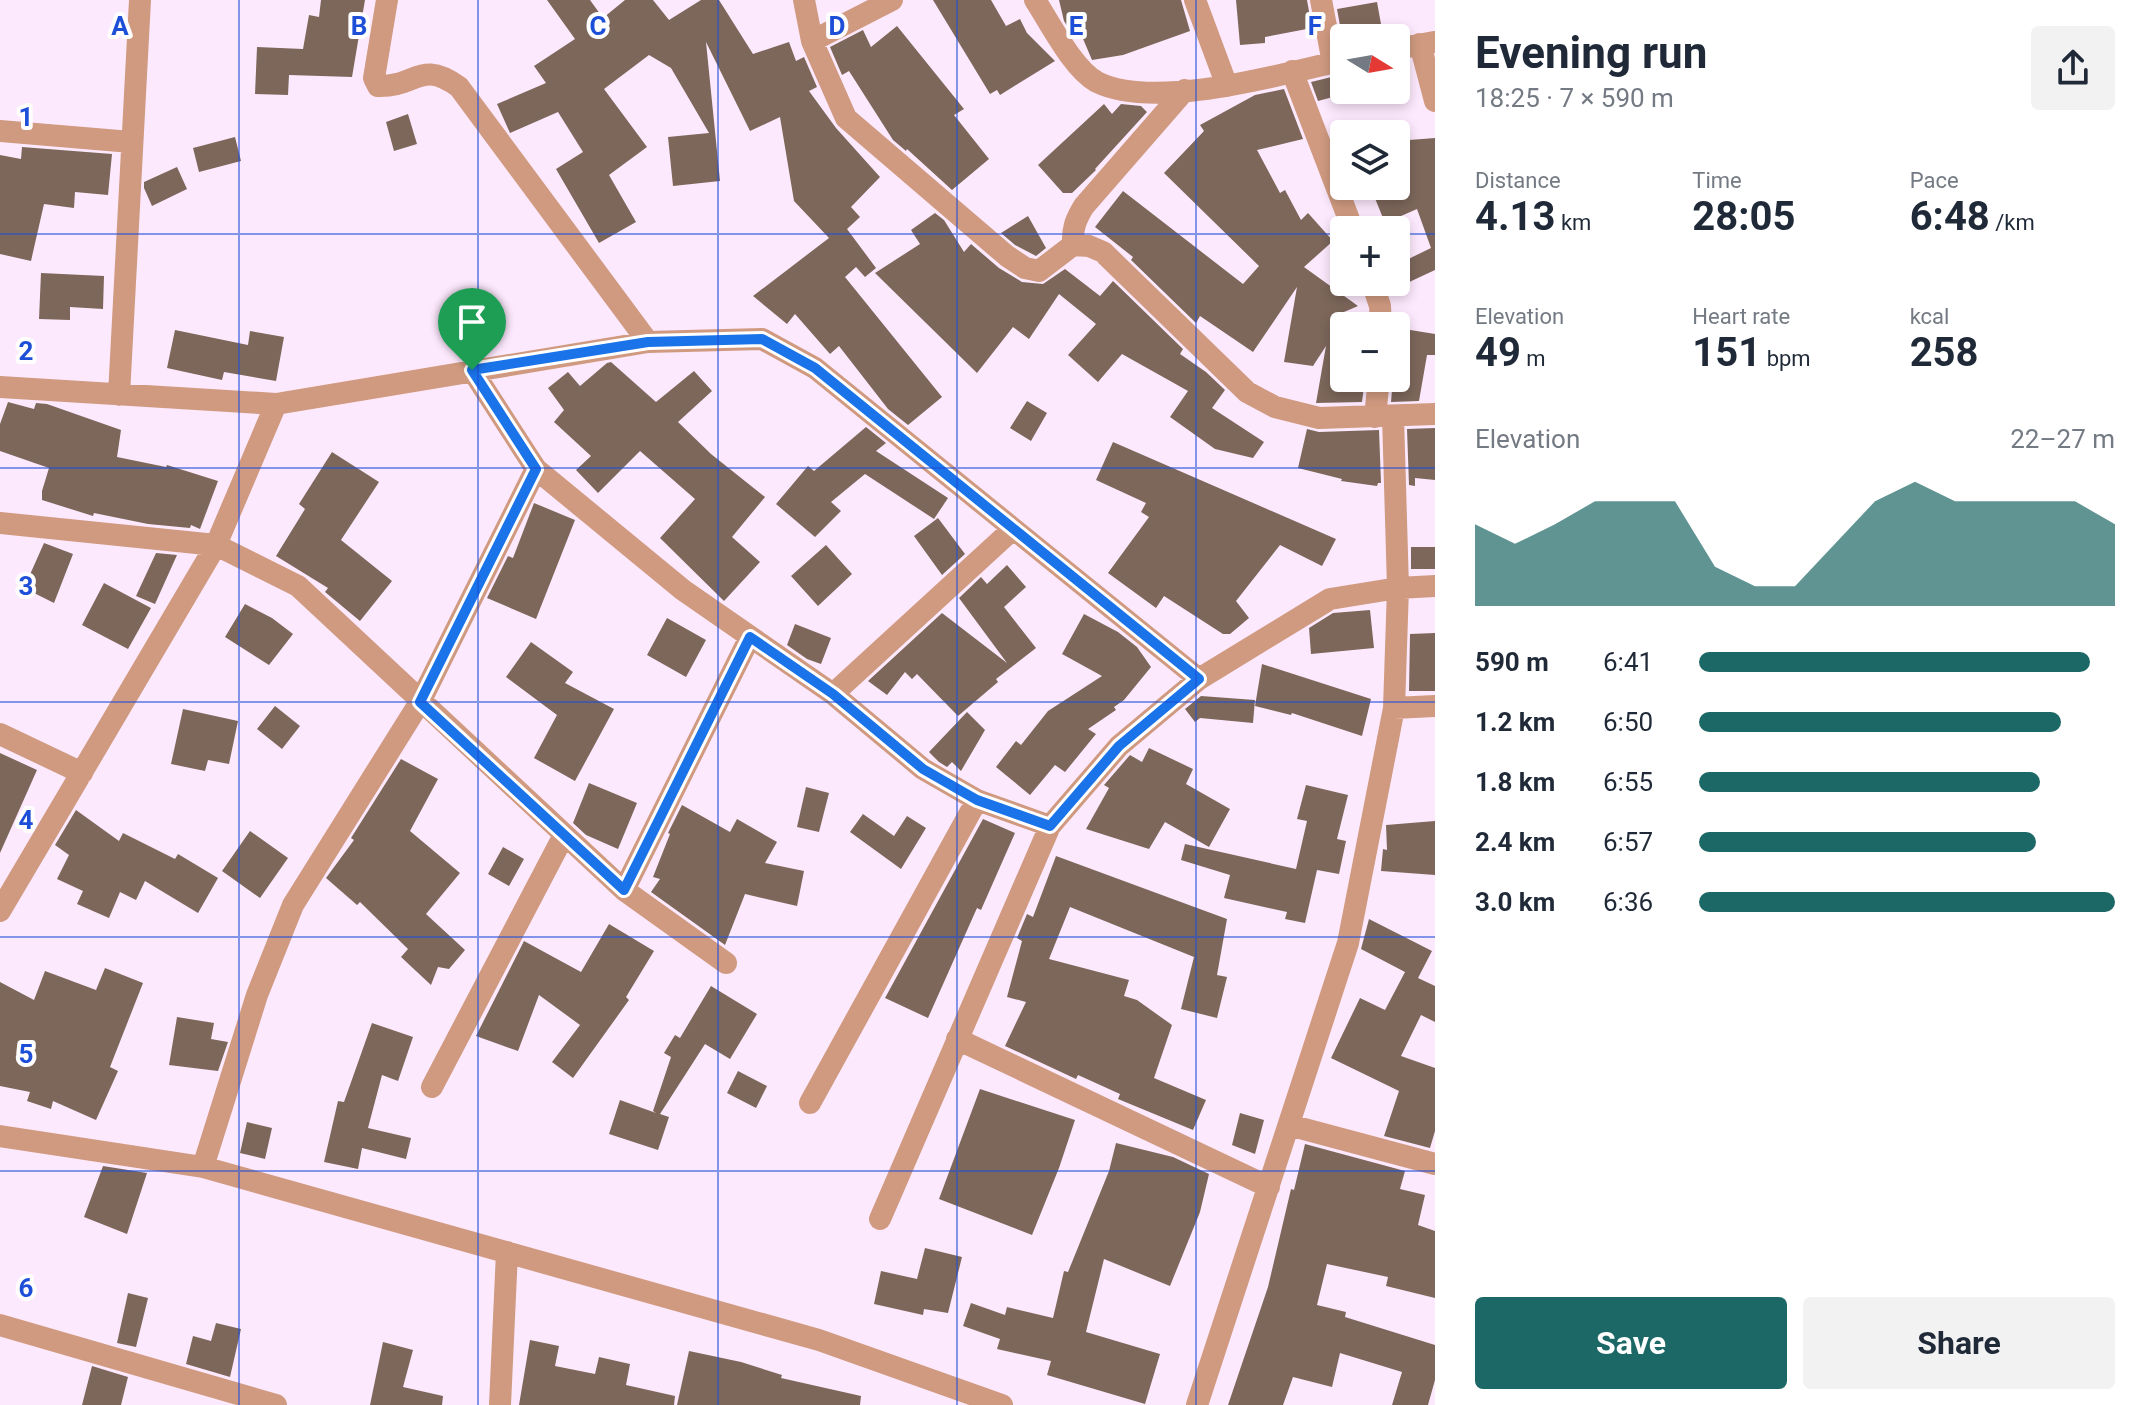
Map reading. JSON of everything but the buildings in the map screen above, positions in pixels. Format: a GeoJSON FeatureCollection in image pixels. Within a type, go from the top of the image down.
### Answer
{"type":"FeatureCollection","features":[{"type":"Feature","properties":{"kind":"street"},"geometry":{"type":"LineString","coordinates":[[119,395],[140,0]]}},
{"type":"Feature","properties":{"kind":"street"},"geometry":{"type":"LineString","coordinates":[[387,0],[374,78],[378,86],[393,86],[424,74],[438,73],[459,87],[648,342]]}},
{"type":"Feature","properties":{"kind":"street"},"geometry":{"type":"LineString","coordinates":[[804,0],[812,41],[846,118],[1025,268],[1039,271],[1073,245],[1089,246],[1103,252],[1247,392],[1275,407],[1310,417],[1435,414]]}},
{"type":"Feature","properties":{"kind":"street"},"geometry":{"type":"LineString","coordinates":[[812,41],[892,0]]}},
{"type":"Feature","properties":{"kind":"street"},"geometry":{"type":"LineString","coordinates":[[1035,0],[1079,68],[1097,82],[1149,93],[1227,86],[1330,63]]}},
{"type":"Feature","properties":{"kind":"street"},"geometry":{"type":"LineString","coordinates":[[1195,0],[1227,86]]}},
{"type":"Feature","properties":{"kind":"street"},"geometry":{"type":"LineString","coordinates":[[1321,0],[1330,30]]}},
{"type":"Feature","properties":{"kind":"street"},"geometry":{"type":"LineString","coordinates":[[1427,43],[1435,101]]}},
{"type":"Feature","properties":{"kind":"street"},"geometry":{"type":"LineString","coordinates":[[1292,71],[1348,216]]}},
{"type":"Feature","properties":{"kind":"street"},"geometry":{"type":"LineString","coordinates":[[1073,245],[1072,232],[1084,206],[1185,90]]}},
{"type":"Feature","properties":{"kind":"street"},"geometry":{"type":"LineString","coordinates":[[0,131],[131,142]]}},
{"type":"Feature","properties":{"kind":"street"},"geometry":{"type":"LineString","coordinates":[[0,387],[276,404],[648,342],[762,339],[815,368],[1199,679]]}},
{"type":"Feature","properties":{"kind":"street"},"geometry":{"type":"LineString","coordinates":[[472,370],[536,469],[683,590],[833,694],[923,769],[977,800],[1050,826]]}},
{"type":"Feature","properties":{"kind":"street"},"geometry":{"type":"LineString","coordinates":[[1197,1405],[1348,943],[1394,708],[1398,588],[1381,392]]}},
{"type":"Feature","properties":{"kind":"street"},"geometry":{"type":"LineString","coordinates":[[0,911],[216,545],[276,404]]}},
{"type":"Feature","properties":{"kind":"street"},"geometry":{"type":"LineString","coordinates":[[203,1167],[257,995],[293,905],[420,702],[536,469]]}},
{"type":"Feature","properties":{"kind":"street"},"geometry":{"type":"LineString","coordinates":[[0,523],[216,545],[298,586],[624,890],[726,963]]}},
{"type":"Feature","properties":{"kind":"street"},"geometry":{"type":"LineString","coordinates":[[833,694],[1013,529]]}},
{"type":"Feature","properties":{"kind":"street"},"geometry":{"type":"LineString","coordinates":[[880,1219],[1050,826],[1119,746],[1199,679],[1330,599],[1398,588],[1435,586]]}},
{"type":"Feature","properties":{"kind":"street"},"geometry":{"type":"LineString","coordinates":[[624,890],[750,637]]}},
{"type":"Feature","properties":{"kind":"street"},"geometry":{"type":"LineString","coordinates":[[1394,708],[1435,706]]}},
{"type":"Feature","properties":{"kind":"street"},"geometry":{"type":"LineString","coordinates":[[0,734],[82,773]]}},
{"type":"Feature","properties":{"kind":"street"},"geometry":{"type":"LineString","coordinates":[[810,1103],[977,800]]}},
{"type":"Feature","properties":{"kind":"street"},"geometry":{"type":"LineString","coordinates":[[432,1087],[564,835]]}},
{"type":"Feature","properties":{"kind":"street"},"geometry":{"type":"LineString","coordinates":[[957,1039],[1269,1187]]}},
{"type":"Feature","properties":{"kind":"street"},"geometry":{"type":"LineString","coordinates":[[1289,1125],[1435,1164]]}},
{"type":"Feature","properties":{"kind":"street"},"geometry":{"type":"LineString","coordinates":[[0,1136],[203,1167],[819,1340],[1002,1405]]}},
{"type":"Feature","properties":{"kind":"street"},"geometry":{"type":"LineString","coordinates":[[500,1405],[507,1252]]}},
{"type":"Feature","properties":{"kind":"street"},"geometry":{"type":"LineString","coordinates":[[0,1325],[276,1405]]}},
{"type":"Feature","properties":{"kind":"route"},"geometry":{"type":"LineString","coordinates":[[762,339],[815,368],[1199,679],[1119,746],[1050,826],[977,800],[923,769],[833,694],[750,637],[624,890],[420,702],[536,469],[472,370],[648,342],[762,339]]}}]}
